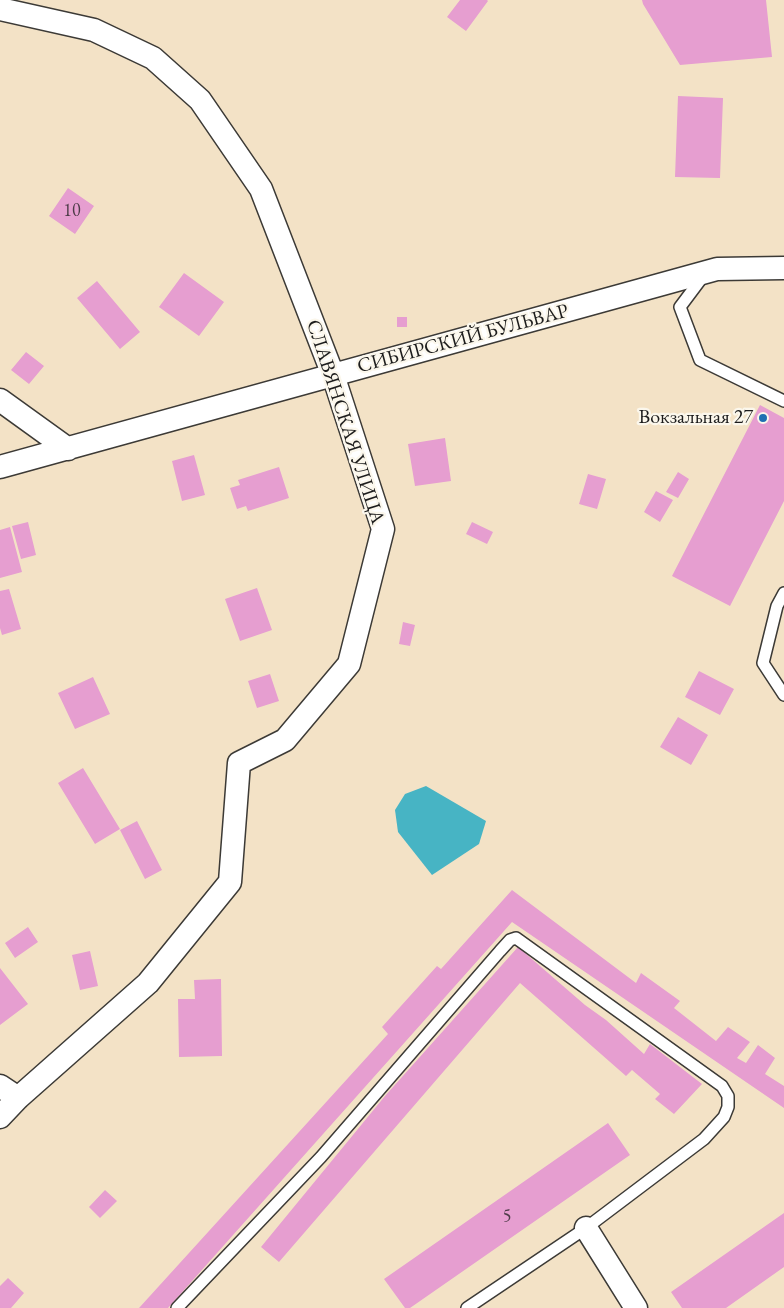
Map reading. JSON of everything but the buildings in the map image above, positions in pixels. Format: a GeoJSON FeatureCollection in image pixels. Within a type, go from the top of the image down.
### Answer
{"type":"FeatureCollection","features":[{"type":"Feature","properties":{"kind":"street","name":"СЛАВЯНСКАЯ УЛИЦА"},"geometry":{"type":"LineString","coordinates":[[0,9],[94,30],[154,58],[200,100],[261,189],[332,375],[383,528],[350,664],[285,740],[239,763],[230,882],[148,984],[9,1092],[0,1116]]}},
{"type":"Feature","properties":{"kind":"street","name":"СИБИРСКИЙ БУЛЬВАР"},"geometry":{"type":"LineString","coordinates":[[0,467],[716,269],[784,268]]}},
{"type":"Feature","properties":{"kind":"street"},"geometry":{"type":"LineString","coordinates":[[0,400],[68,448]]}},
{"type":"Feature","properties":{"kind":"street"},"geometry":{"type":"LineString","coordinates":[[586,1228],[636,1308]]}},
{"type":"Feature","properties":{"kind":"lane"},"geometry":{"type":"LineString","coordinates":[[707,272],[680,306],[700,360],[784,401]]}},
{"type":"Feature","properties":{"kind":"lane"},"geometry":{"type":"LineString","coordinates":[[784,593],[777,606],[763,663],[784,695]]}},
{"type":"Feature","properties":{"kind":"lane"},"geometry":{"type":"LineString","coordinates":[[177,1308],[321,1157],[500,951],[510,940],[516,938],[722,1086],[728,1096],[728,1107],[724,1117],[704,1139],[586,1228],[467,1308]]}},
{"type":"Feature","properties":{"kind":"water"},"geometry":{"type":"Polygon","coordinates":[[[426,786],[486,821],[479,844],[432,875],[398,832],[395,810],[405,794],[426,786]]]}},
{"type":"Feature","properties":{"kind":"place","name":"Вокзальная 27"},"geometry":{"type":"Point","coordinates":[763,418]}}]}
